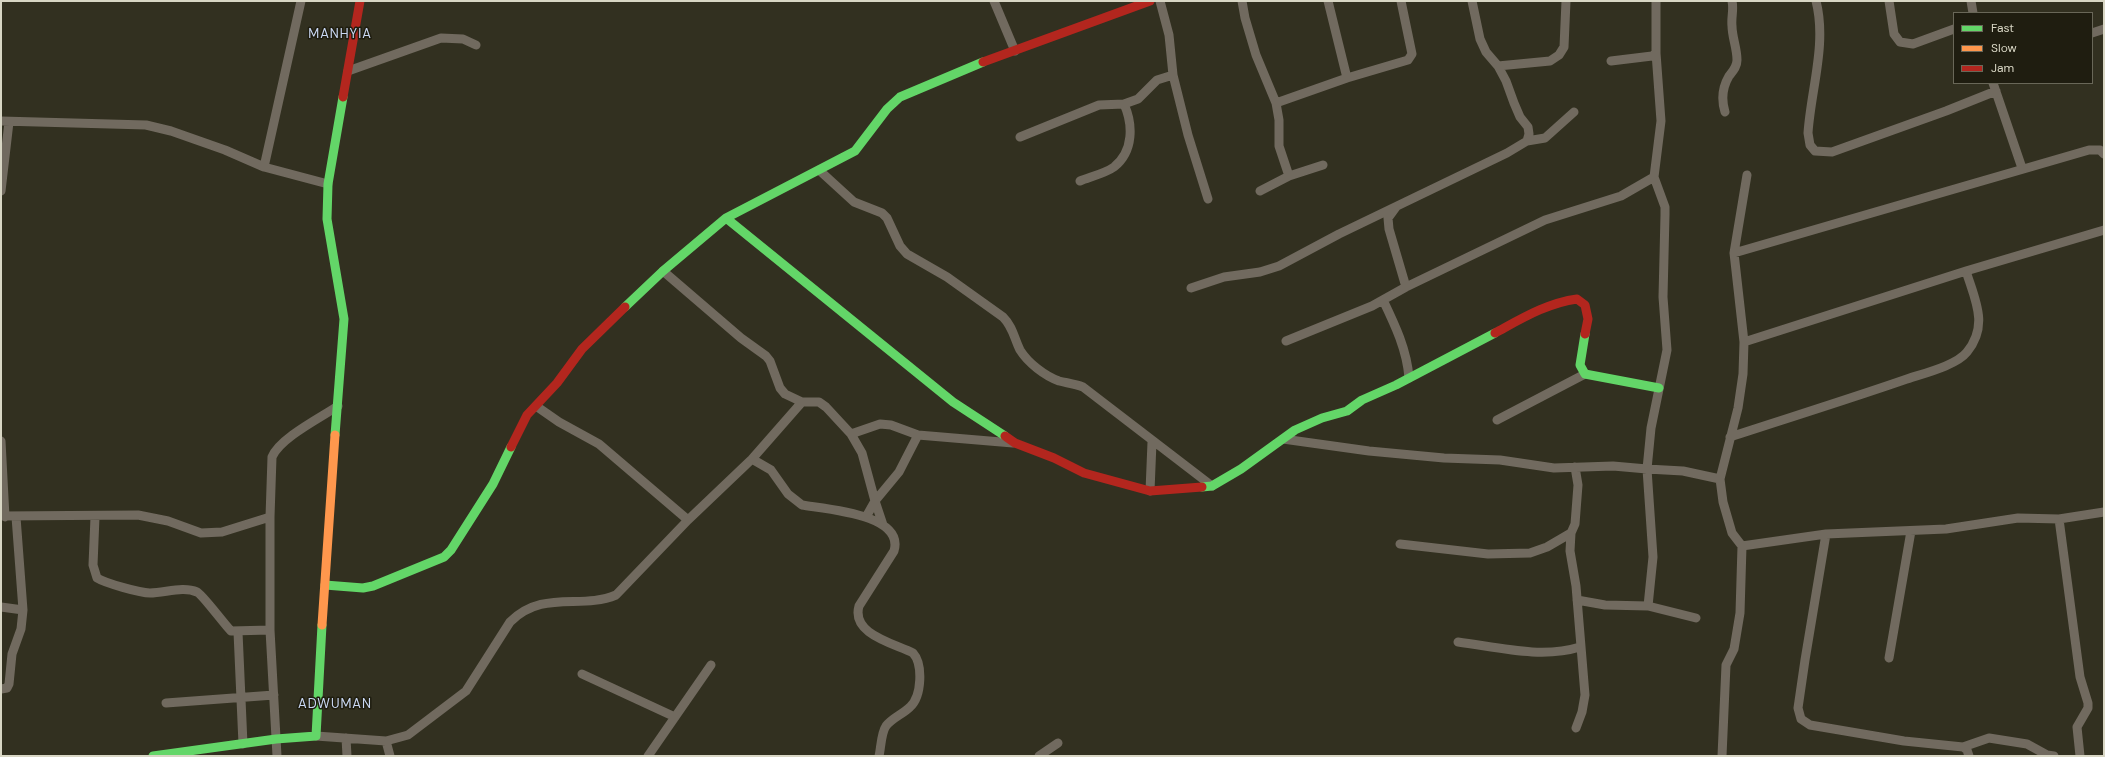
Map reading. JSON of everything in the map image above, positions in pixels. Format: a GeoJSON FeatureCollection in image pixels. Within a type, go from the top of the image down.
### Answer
{"type":"FeatureCollection","features":[{"type":"Feature","properties":{"kind":"street"},"geometry":{"type":"LineString","coordinates":[[264,168],[301,1]]}},
{"type":"Feature","properties":{"kind":"street"},"geometry":{"type":"LineString","coordinates":[[316,736],[344,319],[327,219],[328,184],[336,131],[360,1]]}},
{"type":"Feature","properties":{"kind":"street"},"geometry":{"type":"LineString","coordinates":[[994,1],[1015,51]]}},
{"type":"Feature","properties":{"kind":"street"},"geometry":{"type":"LineString","coordinates":[[325,585],[364,588],[373,586],[444,557],[451,550],[493,484],[522,425],[536,406],[557,383],[582,349],[664,271],[726,218],[855,151],[865,142],[891,103],[900,96],[1015,51],[1150,1]]}},
{"type":"Feature","properties":{"kind":"street"},"geometry":{"type":"LineString","coordinates":[[1160,1],[1169,35],[1173,75],[1188,135],[1208,199]]}},
{"type":"Feature","properties":{"kind":"street"},"geometry":{"type":"LineString","coordinates":[[1242,1],[1245,18],[1256,55],[1276,103],[1279,120],[1279,146],[1289,176]]}},
{"type":"Feature","properties":{"kind":"street"},"geometry":{"type":"LineString","coordinates":[[1328,1],[1347,78]]}},
{"type":"Feature","properties":{"kind":"street"},"geometry":{"type":"LineString","coordinates":[[1276,103],[1347,78],[1408,60],[1412,54],[1401,1]]}},
{"type":"Feature","properties":{"kind":"street"},"geometry":{"type":"LineString","coordinates":[[1472,1],[1480,39],[1486,52],[1498,66],[1506,81],[1520,117],[1528,128],[1528,141]]}},
{"type":"Feature","properties":{"kind":"street"},"geometry":{"type":"LineString","coordinates":[[1498,66],[1550,61],[1558,55],[1564,47],[1566,1]]}},
{"type":"Feature","properties":{"kind":"street"},"geometry":{"type":"LineString","coordinates":[[1648,606],[1653,557],[1647,469],[1651,428],[1667,350],[1663,297],[1665,207],[1654,177],[1661,121],[1656,53],[1656,1]]}},
{"type":"Feature","properties":{"kind":"street"},"geometry":{"type":"LineString","coordinates":[[1725,112],[1721,101],[1723,91],[1729,77],[1735,69],[1738,60],[1732,24],[1734,9],[1732,1]]}},
{"type":"Feature","properties":{"kind":"street"},"geometry":{"type":"LineString","coordinates":[[1816,1],[1820,19],[1821,37],[1808,133],[1810,145],[1815,151],[1832,152],[1946,111],[1995,87],[2022,168]]}},
{"type":"Feature","properties":{"kind":"street"},"geometry":{"type":"LineString","coordinates":[[1889,1],[1894,34],[1900,42],[1913,44],[1953,29]]}},
{"type":"Feature","properties":{"kind":"street"},"geometry":{"type":"LineString","coordinates":[[1971,1],[1973,12]]}},
{"type":"Feature","properties":{"kind":"street"},"geometry":{"type":"LineString","coordinates":[[2093,33],[2104,29]]}},
{"type":"Feature","properties":{"kind":"street"},"geometry":{"type":"LineString","coordinates":[[348,71],[441,38],[463,39],[476,45]]}},
{"type":"Feature","properties":{"kind":"street"},"geometry":{"type":"LineString","coordinates":[[1611,61],[1652,56],[1656,53]]}},
{"type":"Feature","properties":{"kind":"street"},"geometry":{"type":"LineString","coordinates":[[1020,137],[1099,105],[1124,104],[1138,99],[1157,80],[1173,75]]}},
{"type":"Feature","properties":{"kind":"street"},"geometry":{"type":"LineString","coordinates":[[1080,181],[1114,167],[1128,148],[1131,129],[1130,116],[1124,104]]}},
{"type":"Feature","properties":{"kind":"street"},"geometry":{"type":"LineString","coordinates":[[1191,288],[1224,277],[1260,272],[1278,266],[1507,153],[1528,141],[1545,138],[1574,112]]}},
{"type":"Feature","properties":{"kind":"street"},"geometry":{"type":"LineString","coordinates":[[1,190],[5,121],[146,125],[171,131],[225,150],[264,168],[328,184]]}},
{"type":"Feature","properties":{"kind":"street"},"geometry":{"type":"LineString","coordinates":[[1734,253],[2022,168],[2089,150],[2100,150],[2104,154]]}},
{"type":"Feature","properties":{"kind":"street"},"geometry":{"type":"LineString","coordinates":[[1260,191],[1289,176],[1323,165]]}},
{"type":"Feature","properties":{"kind":"street"},"geometry":{"type":"LineString","coordinates":[[819,170],[854,202],[882,213],[887,218],[900,246],[907,254],[947,277],[1003,317],[1010,324],[1020,349],[1028,359],[1044,373],[1059,381],[1083,387],[1152,442],[1212,486]]}},
{"type":"Feature","properties":{"kind":"street"},"geometry":{"type":"LineString","coordinates":[[1722,756],[1726,665],[1734,649],[1740,613],[1742,546],[1732,533],[1723,502],[1720,479],[1738,408],[1743,374],[1744,342],[1734,253],[1748,176]]}},
{"type":"Feature","properties":{"kind":"street"},"geometry":{"type":"LineString","coordinates":[[1286,340],[1383,300],[1406,287],[1545,220],[1616,198],[1654,177]]}},
{"type":"Feature","properties":{"kind":"street"},"geometry":{"type":"LineString","coordinates":[[1397,206],[1388,218],[1389,229],[1406,287]]}},
{"type":"Feature","properties":{"kind":"street"},"geometry":{"type":"LineString","coordinates":[[726,218],[954,402],[1015,443],[1054,458],[1084,472],[1150,491],[1212,486],[1241,469],[1302,427],[1347,411],[1362,400],[1409,378],[1539,310],[1561,302],[1577,299],[1585,305],[1588,319],[1580,365],[1584,374]]}},
{"type":"Feature","properties":{"kind":"street"},"geometry":{"type":"LineString","coordinates":[[1744,342],[1966,271],[2104,230]]}},
{"type":"Feature","properties":{"kind":"street"},"geometry":{"type":"LineString","coordinates":[[664,271],[741,338],[766,356],[770,361],[780,388],[785,394],[802,402],[819,402],[826,407],[851,434],[862,453],[883,524],[893,536],[896,544],[870,592],[859,606],[857,614],[859,623],[866,630],[913,652],[917,657],[919,672],[917,696],[911,707],[885,727],[879,756]]}},
{"type":"Feature","properties":{"kind":"street"},"geometry":{"type":"LineString","coordinates":[[1730,437],[1890,385],[1940,367],[1962,357],[1972,344],[1979,325],[1980,316],[1966,271]]}},
{"type":"Feature","properties":{"kind":"street"},"geometry":{"type":"LineString","coordinates":[[1383,300],[1397,331],[1406,357],[1409,378]]}},
{"type":"Feature","properties":{"kind":"street"},"geometry":{"type":"LineString","coordinates":[[1497,420],[1584,374],[1659,388]]}},
{"type":"Feature","properties":{"kind":"street"},"geometry":{"type":"LineString","coordinates":[[153,756],[180,754],[276,739],[316,736],[386,741],[408,735],[466,691],[510,622],[516,616],[532,606],[555,601],[606,599],[616,595],[688,520],[752,459],[802,402]]}},
{"type":"Feature","properties":{"kind":"street"},"geometry":{"type":"LineString","coordinates":[[277,756],[270,630],[270,517],[272,457],[274,452],[284,442],[338,406]]}},
{"type":"Feature","properties":{"kind":"street"},"geometry":{"type":"LineString","coordinates":[[536,406],[559,422],[599,444],[688,520]]}},
{"type":"Feature","properties":{"kind":"street"},"geometry":{"type":"LineString","coordinates":[[851,434],[880,424],[891,425],[918,435],[1015,443]]}},
{"type":"Feature","properties":{"kind":"street"},"geometry":{"type":"LineString","coordinates":[[866,517],[875,501],[899,472],[918,435]]}},
{"type":"Feature","properties":{"kind":"street"},"geometry":{"type":"LineString","coordinates":[[1283,439],[1369,451],[1444,458],[1500,460],[1554,468],[1613,466],[1683,471],[1720,479]]}},
{"type":"Feature","properties":{"kind":"street"},"geometry":{"type":"LineString","coordinates":[[1,441],[3,516],[138,515],[168,521],[201,533],[222,532],[270,517]]}},
{"type":"Feature","properties":{"kind":"street"},"geometry":{"type":"LineString","coordinates":[[1150,491],[1152,442]]}},
{"type":"Feature","properties":{"kind":"street"},"geometry":{"type":"LineString","coordinates":[[752,459],[771,470],[788,494],[802,505],[866,517],[883,524]]}},
{"type":"Feature","properties":{"kind":"street"},"geometry":{"type":"LineString","coordinates":[[1575,468],[1578,485],[1575,524],[1571,533],[1570,551],[1577,600],[1585,695],[1582,712],[1576,728]]}},
{"type":"Feature","properties":{"kind":"street"},"geometry":{"type":"LineString","coordinates":[[1742,546],[1826,534],[1946,529],[2018,518],[2059,519],[2104,512]]}},
{"type":"Feature","properties":{"kind":"street"},"geometry":{"type":"LineString","coordinates":[[95,516],[93,565],[97,578],[150,593],[160,591],[196,592],[203,597],[231,631],[270,630]]}},
{"type":"Feature","properties":{"kind":"street"},"geometry":{"type":"LineString","coordinates":[[1,689],[7,688],[9,684],[12,654],[21,629],[23,610],[16,517]]}},
{"type":"Feature","properties":{"kind":"street"},"geometry":{"type":"LineString","coordinates":[[2059,519],[2080,677],[2088,703],[2088,708],[2077,731],[2080,756]]}},
{"type":"Feature","properties":{"kind":"street"},"geometry":{"type":"LineString","coordinates":[[1889,658],[1911,531]]}},
{"type":"Feature","properties":{"kind":"street"},"geometry":{"type":"LineString","coordinates":[[1400,544],[1488,554],[1530,553],[1548,547],[1571,533]]}},
{"type":"Feature","properties":{"kind":"street"},"geometry":{"type":"LineString","coordinates":[[1826,534],[1798,708],[1801,719],[1810,725],[1904,741],[1963,747],[1989,738],[2027,744],[2054,756]]}},
{"type":"Feature","properties":{"kind":"street"},"geometry":{"type":"LineString","coordinates":[[1577,600],[1605,605],[1648,606],[1696,618]]}},
{"type":"Feature","properties":{"kind":"street"},"geometry":{"type":"LineString","coordinates":[[1,607],[23,610]]}},
{"type":"Feature","properties":{"kind":"street"},"geometry":{"type":"LineString","coordinates":[[238,632],[243,744]]}},
{"type":"Feature","properties":{"kind":"street"},"geometry":{"type":"LineString","coordinates":[[1458,642],[1536,652],[1564,651],[1580,647]]}},
{"type":"Feature","properties":{"kind":"street"},"geometry":{"type":"LineString","coordinates":[[648,756],[711,666]]}},
{"type":"Feature","properties":{"kind":"street"},"geometry":{"type":"LineString","coordinates":[[582,674],[675,717]]}},
{"type":"Feature","properties":{"kind":"street"},"geometry":{"type":"LineString","coordinates":[[166,703],[241,696],[274,695]]}},
{"type":"Feature","properties":{"kind":"street"},"geometry":{"type":"LineString","coordinates":[[346,738],[347,756]]}},
{"type":"Feature","properties":{"kind":"street"},"geometry":{"type":"LineString","coordinates":[[386,741],[390,756]]}},
{"type":"Feature","properties":{"kind":"street"},"geometry":{"type":"LineString","coordinates":[[1039,756],[1058,743]]}},
{"type":"Feature","properties":{"kind":"street"},"geometry":{"type":"LineString","coordinates":[[1963,747],[1967,750],[1969,756]]}},
{"type":"Feature","properties":{"kind":"traffic: fast"},"geometry":{"type":"LineString","coordinates":[[625,307],[663,271],[726,218],[855,151],[887,109],[900,97],[983,62]]}},
{"type":"Feature","properties":{"kind":"traffic: fast"},"geometry":{"type":"LineString","coordinates":[[335,435],[344,319],[327,219],[328,184],[343,97]]}},
{"type":"Feature","properties":{"kind":"traffic: fast"},"geometry":{"type":"LineString","coordinates":[[726,218],[953,402],[1005,436]]}},
{"type":"Feature","properties":{"kind":"traffic: fast"},"geometry":{"type":"LineString","coordinates":[[1202,487],[1212,486],[1241,469],[1295,430],[1322,418],[1347,411],[1362,400],[1396,385],[1495,333]]}},
{"type":"Feature","properties":{"kind":"traffic: fast"},"geometry":{"type":"LineString","coordinates":[[1585,334],[1580,365],[1585,374],[1659,388]]}},
{"type":"Feature","properties":{"kind":"traffic: fast"},"geometry":{"type":"LineString","coordinates":[[325,585],[363,588],[373,586],[444,557],[451,550],[493,484],[511,447]]}},
{"type":"Feature","properties":{"kind":"traffic: fast"},"geometry":{"type":"LineString","coordinates":[[153,756],[276,739],[316,736],[322,625]]}},
{"type":"Feature","properties":{"kind":"traffic: slow"},"geometry":{"type":"LineString","coordinates":[[322,625],[335,435]]}},
{"type":"Feature","properties":{"kind":"traffic: jam"},"geometry":{"type":"LineString","coordinates":[[343,97],[360,1]]}},
{"type":"Feature","properties":{"kind":"traffic: jam"},"geometry":{"type":"LineString","coordinates":[[983,62],[1150,1]]}},
{"type":"Feature","properties":{"kind":"traffic: jam"},"geometry":{"type":"LineString","coordinates":[[1495,333],[1524,317],[1545,308],[1577,299],[1585,305],[1588,319],[1585,334]]}},
{"type":"Feature","properties":{"kind":"traffic: jam"},"geometry":{"type":"LineString","coordinates":[[511,447],[527,415],[557,383],[582,349],[625,307]]}},
{"type":"Feature","properties":{"kind":"traffic: jam"},"geometry":{"type":"LineString","coordinates":[[1005,436],[1015,443],[1054,458],[1084,473],[1150,491],[1202,487]]}},
{"type":"Feature","properties":{"kind":"district","name":"MANHYIA"},"geometry":{"type":"Point","coordinates":[340,35]}},
{"type":"Feature","properties":{"kind":"district","name":"ADWUMAN"},"geometry":{"type":"Point","coordinates":[335,705]}}]}
